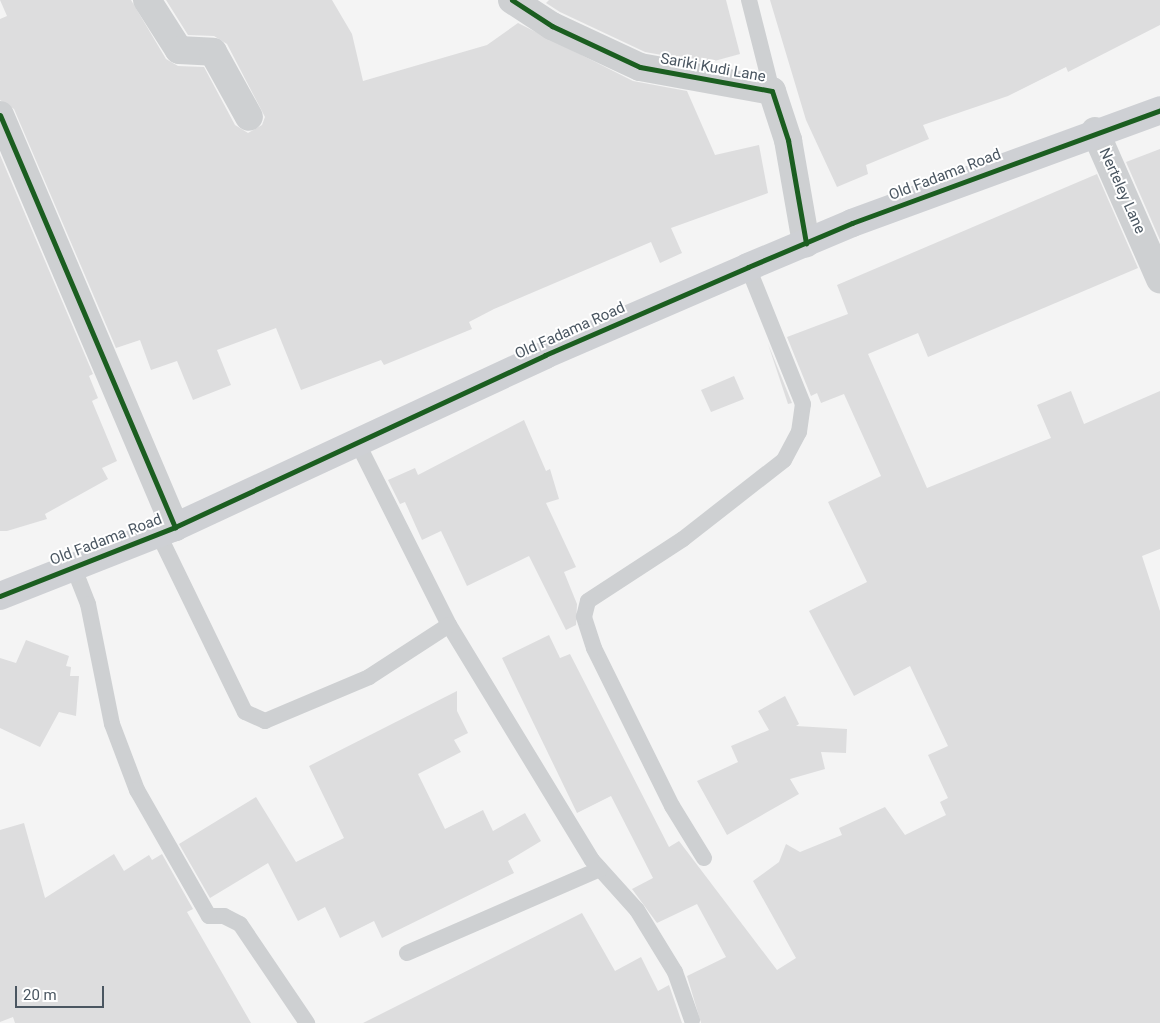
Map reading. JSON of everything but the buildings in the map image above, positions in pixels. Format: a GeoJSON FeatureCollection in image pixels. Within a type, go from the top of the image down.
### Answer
{"type":"FeatureCollection","features":[{"type":"Feature","properties":{"kind":"street"},"geometry":{"type":"LineString","coordinates":[[147,0],[179,50],[213,52],[249,117]]}},
{"type":"Feature","properties":{"kind":"street","name":"Sariki Kudi Lane"},"geometry":{"type":"LineString","coordinates":[[512,0],[552,26],[640,67],[772,91],[788,140],[806,243]]}},
{"type":"Feature","properties":{"kind":"street","name":"Old Fadama Road"},"geometry":{"type":"LineString","coordinates":[[0,596],[167,530],[358,444],[545,354],[748,267],[1095,132],[1160,110]]}},
{"type":"Feature","properties":{"kind":"street"},"geometry":{"type":"LineString","coordinates":[[0,114],[167,530]]}},
{"type":"Feature","properties":{"kind":"street","name":"Nerteley Lane"},"geometry":{"type":"LineString","coordinates":[[1095,132],[1160,279]]}},
{"type":"Feature","properties":{"kind":"lane"},"geometry":{"type":"LineString","coordinates":[[749,0],[772,91]]}},
{"type":"Feature","properties":{"kind":"lane"},"geometry":{"type":"LineString","coordinates":[[704,858],[672,806],[594,648],[584,617],[588,601],[684,539],[784,460],[799,432],[803,404],[748,267]]}},
{"type":"Feature","properties":{"kind":"lane"},"geometry":{"type":"LineString","coordinates":[[358,444],[449,625],[600,869],[637,910],[675,972],[692,1020]]}},
{"type":"Feature","properties":{"kind":"lane"},"geometry":{"type":"LineString","coordinates":[[167,530],[245,712],[265,721],[369,677],[449,625]]}},
{"type":"Feature","properties":{"kind":"lane"},"geometry":{"type":"LineString","coordinates":[[73,566],[88,604],[112,724],[137,790],[209,916],[224,916],[240,924],[307,1023]]}},
{"type":"Feature","properties":{"kind":"lane"},"geometry":{"type":"LineString","coordinates":[[407,954],[600,869]]}},
{"type":"Feature","properties":{"kind":"cycle path"},"geometry":{"type":"LineString","coordinates":[[512,0],[552,26],[640,67],[772,91],[788,140],[806,243]]}},
{"type":"Feature","properties":{"kind":"cycle path"},"geometry":{"type":"LineString","coordinates":[[0,596],[175,527],[545,355],[852,223],[1160,110]]}},
{"type":"Feature","properties":{"kind":"cycle path"},"geometry":{"type":"LineString","coordinates":[[0,115],[175,527]]}}]}
